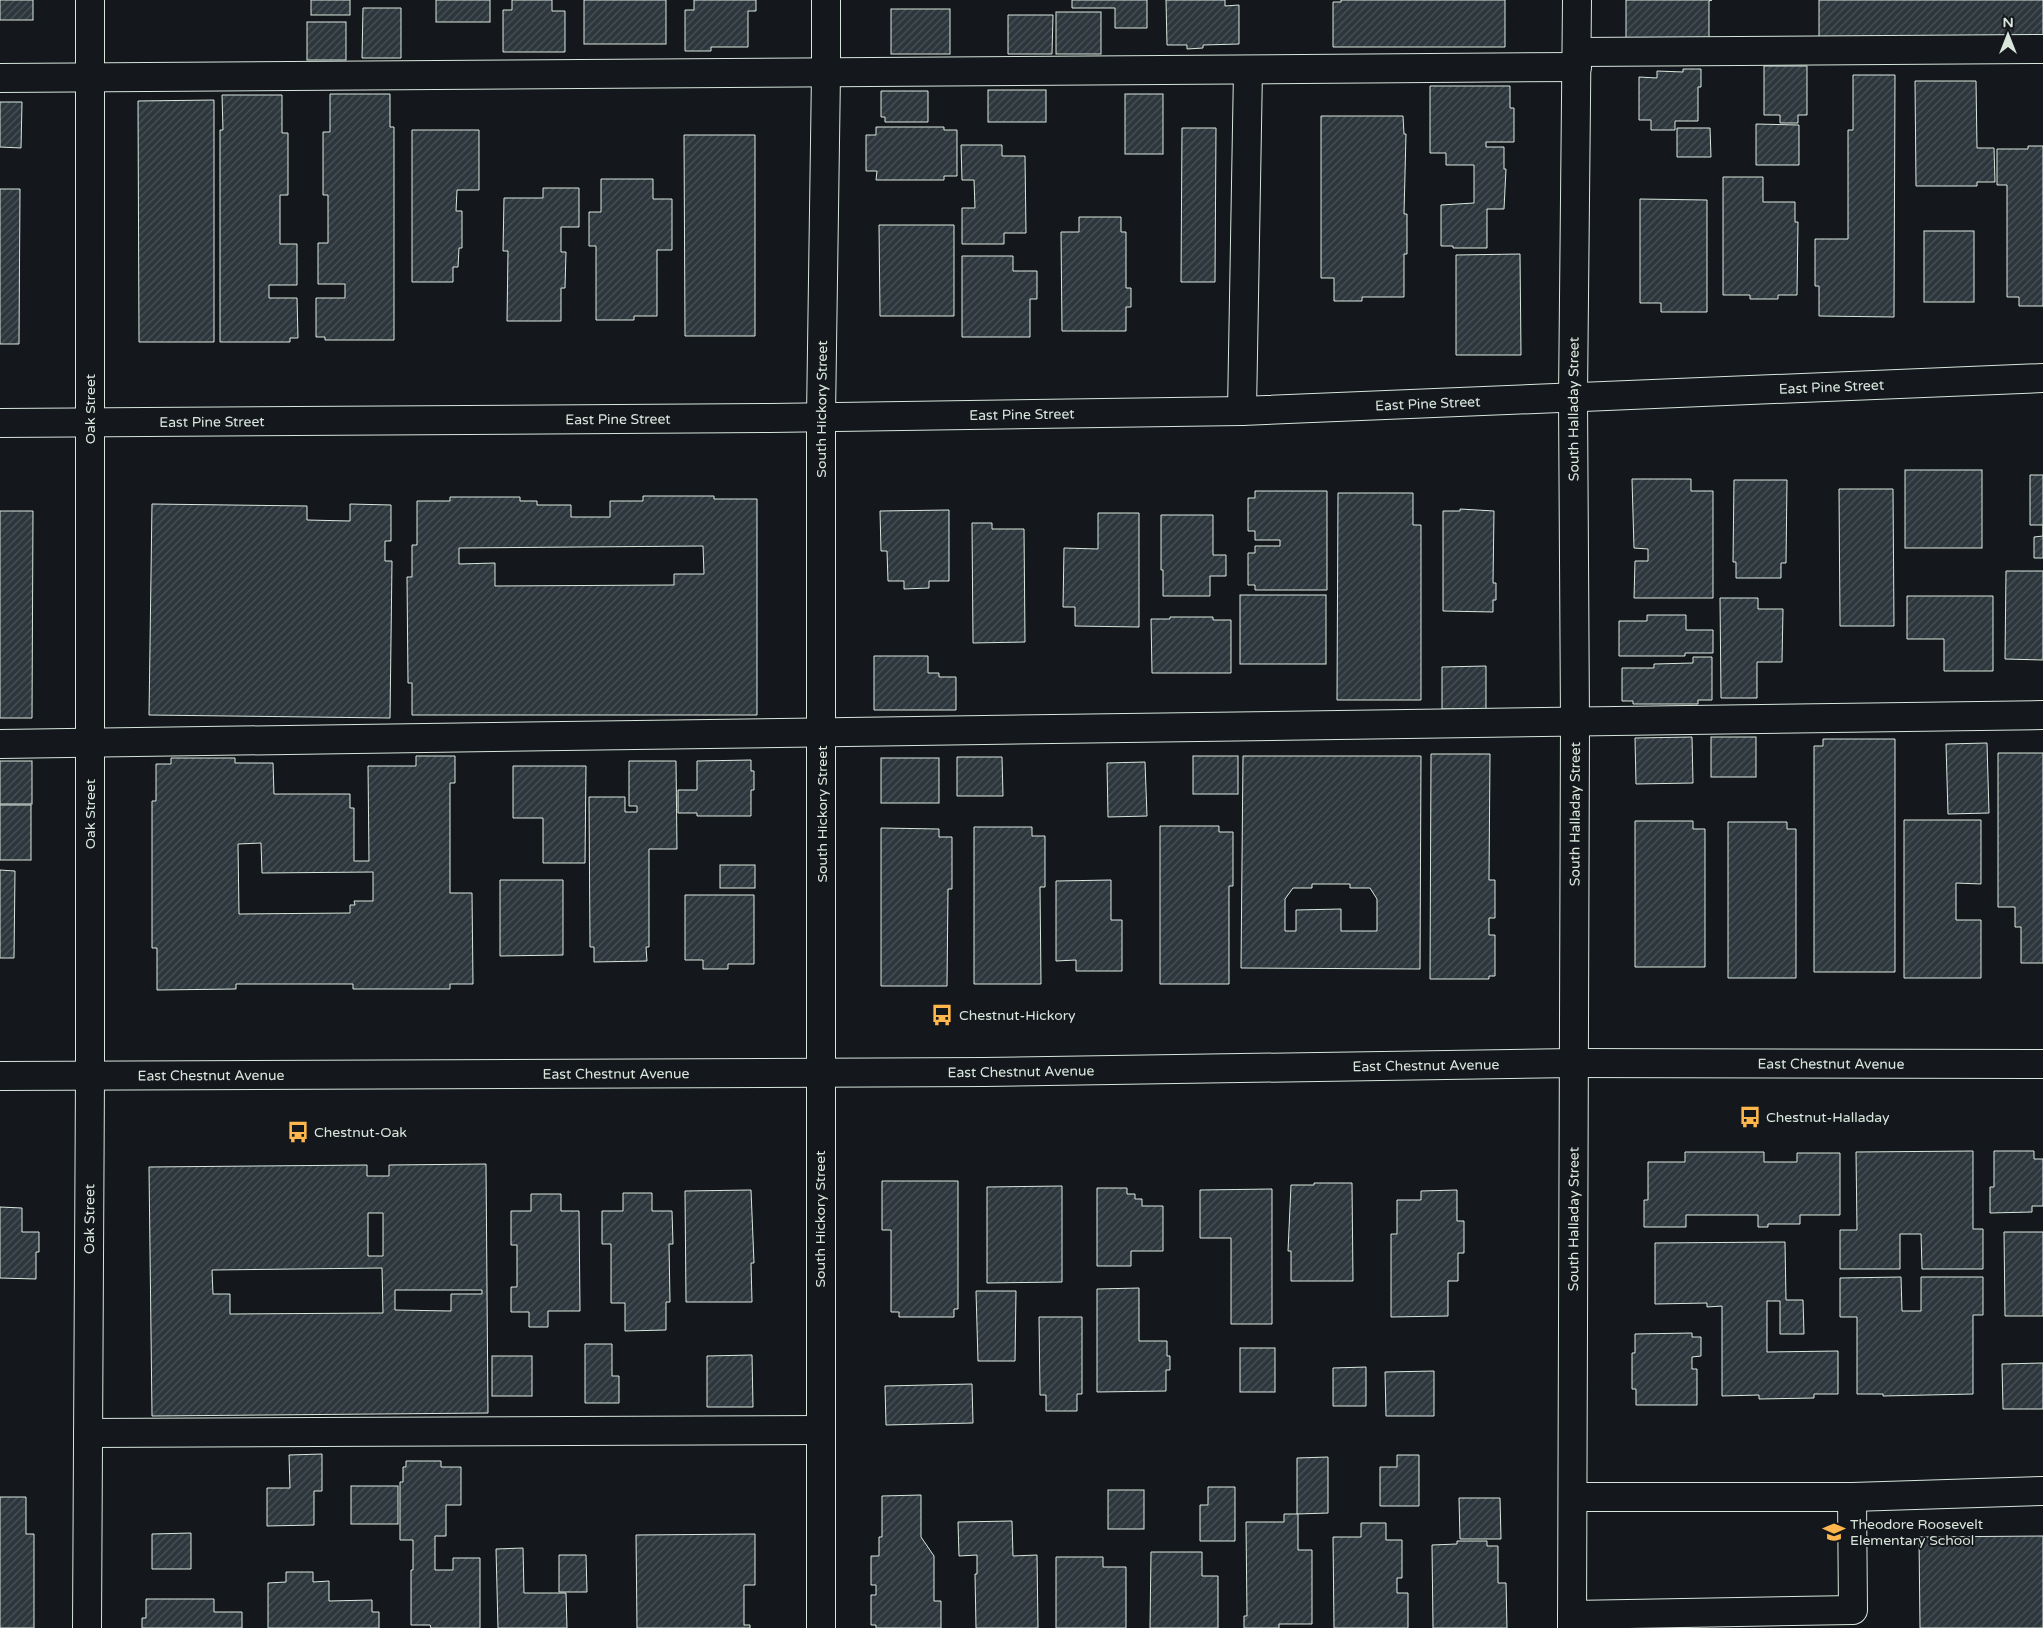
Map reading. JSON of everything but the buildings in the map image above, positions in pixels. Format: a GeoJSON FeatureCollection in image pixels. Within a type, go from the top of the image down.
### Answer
{"type":"FeatureCollection","features":[{"type":"Feature","properties":{"kind":"street","name":"Oak Street"},"geometry":{"type":"LineString","coordinates":[[87,1628],[90,1075],[90,0]]}},
{"type":"Feature","properties":{"kind":"street","name":"South Hickory Street"},"geometry":{"type":"LineString","coordinates":[[821,1628],[821,417],[826,0]]}},
{"type":"Feature","properties":{"kind":"street","name":"South Halladay Street"},"geometry":{"type":"LineString","coordinates":[[1572,1622],[1575,722],[1573,397],[1577,0]]}},
{"type":"Feature","properties":{"kind":"street"},"geometry":{"type":"LineString","coordinates":[[0,78],[1248,70],[1577,59],[2043,49]]}},
{"type":"Feature","properties":{"kind":"street"},"geometry":{"type":"LineString","coordinates":[[1242,411],[1248,70]]}},
{"type":"Feature","properties":{"kind":"street","name":"East Pine Street"},"geometry":{"type":"LineString","coordinates":[[0,423],[821,417],[1242,411],[2043,378]]}},
{"type":"Feature","properties":{"kind":"street"},"geometry":{"type":"LineString","coordinates":[[0,744],[2043,715]]}},
{"type":"Feature","properties":{"kind":"street","name":"East Chestnut Avenue"},"geometry":{"type":"LineString","coordinates":[[0,1076],[820,1073],[1574,1064],[2043,1064]]}},
{"type":"Feature","properties":{"kind":"street"},"geometry":{"type":"LineString","coordinates":[[88,1433],[821,1430]]}},
{"type":"Feature","properties":{"kind":"street"},"geometry":{"type":"LineString","coordinates":[[1573,1496],[1852,1496],[2043,1491]]}},
{"type":"Feature","properties":{"kind":"street"},"geometry":{"type":"LineString","coordinates":[[1572,1622],[1853,1610],[1852,1496]]}},
{"type":"Feature","properties":{"kind":"place","name":"Chestnut-Hickory"},"geometry":{"type":"Point","coordinates":[942,1015]}},
{"type":"Feature","properties":{"kind":"place","name":"Chestnut-Halladay"},"geometry":{"type":"Point","coordinates":[1750,1117]}},
{"type":"Feature","properties":{"kind":"place","name":"Chestnut-Oak"},"geometry":{"type":"Point","coordinates":[298,1132]}},
{"type":"Feature","properties":{"kind":"place","name":"Theodore Roosevelt Elementary School"},"geometry":{"type":"Point","coordinates":[1834,1532]}}]}
